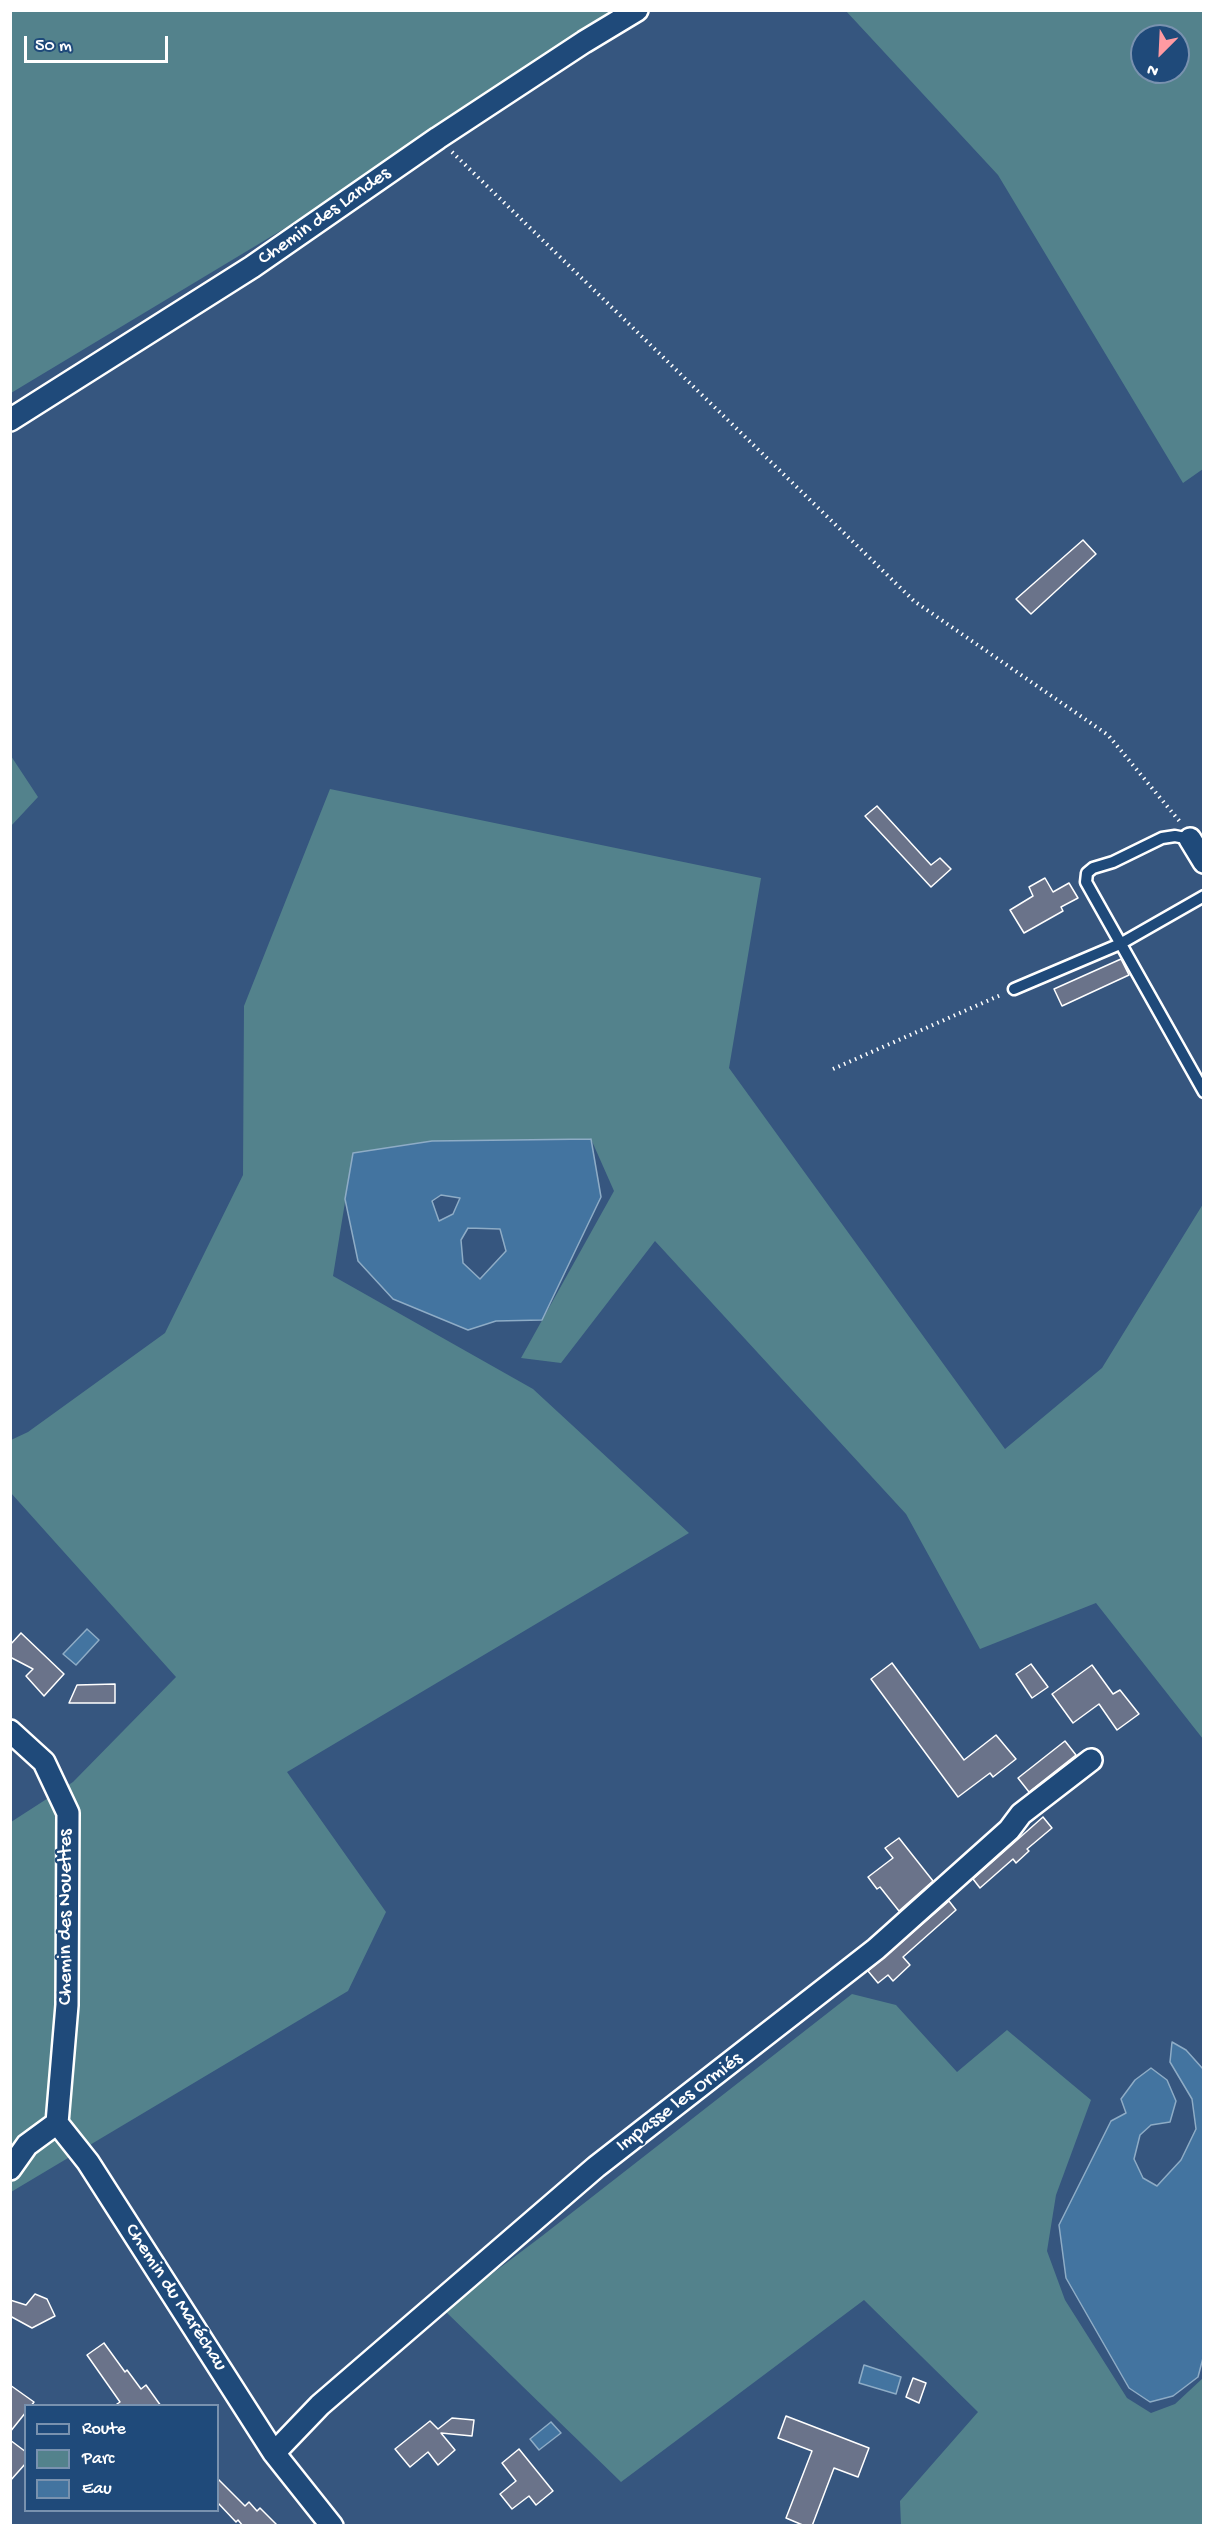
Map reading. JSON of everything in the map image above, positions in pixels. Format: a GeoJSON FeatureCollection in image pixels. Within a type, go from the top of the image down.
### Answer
{"type":"FeatureCollection","features":[{"type":"Feature","properties":{"kind":"street","name":"Chemin des Landes"},"geometry":{"type":"LineString","coordinates":[[10,420],[252,267],[438,138],[637,10]]}},
{"type":"Feature","properties":{"kind":"street"},"geometry":{"type":"LineString","coordinates":[[1190,839],[1203,862]]}},
{"type":"Feature","properties":{"kind":"street","name":"Chemin des Nouettes"},"geometry":{"type":"LineString","coordinates":[[10,1731],[44,1762],[68,1813],[67,2005],[57,2123]]}},
{"type":"Feature","properties":{"kind":"street","name":"Impasse les Ormiés"},"geometry":{"type":"LineString","coordinates":[[274,2453],[321,2405],[596,2167],[876,1949],[1009,1830],[1021,1814],[1091,1760]]}},
{"type":"Feature","properties":{"kind":"street"},"geometry":{"type":"LineString","coordinates":[[10,2169],[27,2145],[57,2123]]}},
{"type":"Feature","properties":{"kind":"street","name":"Chemin du Maréchau"},"geometry":{"type":"LineString","coordinates":[[57,2123],[88,2162],[274,2453],[332,2526]]}},
{"type":"Feature","properties":{"kind":"lane"},"geometry":{"type":"LineString","coordinates":[[1190,839],[1175,836],[1162,838],[1113,862],[1093,868],[1087,873],[1086,882],[1203,1092]]}},
{"type":"Feature","properties":{"kind":"lane"},"geometry":{"type":"LineString","coordinates":[[1014,989],[1120,945],[1203,896]]}},
{"type":"Feature","properties":{"kind":"path"},"geometry":{"type":"LineString","coordinates":[[438,138],[914,601],[1108,735],[1177,816],[1190,839]]}},
{"type":"Feature","properties":{"kind":"path"},"geometry":{"type":"LineString","coordinates":[[833,1069],[1014,989]]}},
{"type":"Feature","properties":{"kind":"green space"},"geometry":{"type":"Polygon","coordinates":[[[11,11],[646,11],[11,393],[11,11]]]}},
{"type":"Feature","properties":{"kind":"green space"},"geometry":{"type":"Polygon","coordinates":[[[846,11],[1203,11],[1203,469],[1183,483],[998,175],[846,11]]]}},
{"type":"Feature","properties":{"kind":"green space"},"geometry":{"type":"Polygon","coordinates":[[[11,756],[38,797],[11,826],[10,825],[11,756]]]}},
{"type":"Feature","properties":{"kind":"green space"},"geometry":{"type":"Polygon","coordinates":[[[330,789],[761,878],[729,1068],[1005,1449],[1102,1368],[1203,1204],[1203,1739],[1096,1603],[980,1649],[906,1514],[655,1241],[561,1363],[521,1358],[614,1191],[591,1139],[353,1153],[333,1276],[533,1389],[689,1533],[287,1772],[386,1912],[348,1991],[11,2192],[11,1822],[73,1782],[176,1677],[11,1493],[11,1440],[28,1432],[165,1333],[243,1175],[244,1006],[330,789]]]}},
{"type":"Feature","properties":{"kind":"green space"},"geometry":{"type":"Polygon","coordinates":[[[852,1994],[896,2005],[957,2072],[1007,2030],[1091,2100],[1056,2195],[1047,2251],[1065,2300],[1127,2398],[1151,2413],[1175,2404],[1203,2378],[1203,2525],[901,2525],[900,2501],[978,2412],[864,2300],[621,2482],[444,2310],[852,1994]]]}},
{"type":"Feature","properties":{"kind":"water"},"geometry":{"type":"Polygon","coordinates":[[[591,1139],[601,1197],[542,1320],[496,1321],[468,1330],[393,1299],[358,1261],[345,1199],[353,1153],[432,1141],[591,1139]],[[441,1195],[432,1201],[439,1221],[453,1214],[460,1198],[441,1195]],[[468,1228],[461,1240],[463,1263],[480,1279],[506,1251],[500,1229],[468,1228]]]}},
{"type":"Feature","properties":{"kind":"water"},"geometry":{"type":"Polygon","coordinates":[[[87,1629],[99,1640],[76,1665],[63,1654],[87,1629]]]}},
{"type":"Feature","properties":{"kind":"water"},"geometry":{"type":"Polygon","coordinates":[[[1172,2042],[1186,2050],[1203,2069],[1203,2358],[1198,2377],[1173,2396],[1150,2402],[1129,2388],[1066,2278],[1059,2225],[1111,2121],[1126,2113],[1121,2099],[1135,2080],[1151,2068],[1167,2080],[1176,2101],[1170,2122],[1151,2125],[1140,2135],[1134,2159],[1143,2178],[1157,2186],[1181,2160],[1196,2129],[1192,2099],[1170,2062],[1172,2042]]]}},
{"type":"Feature","properties":{"kind":"water"},"geometry":{"type":"Polygon","coordinates":[[[864,2365],[901,2377],[896,2394],[859,2383],[864,2365]]]}},
{"type":"Feature","properties":{"kind":"water"},"geometry":{"type":"Polygon","coordinates":[[[551,2422],[561,2433],[539,2450],[530,2439],[551,2422]]]}},
{"type":"Feature","properties":{"kind":"building"},"geometry":{"type":"Polygon","coordinates":[[[1083,540],[1096,554],[1031,614],[1016,599],[1083,540]]]}},
{"type":"Feature","properties":{"kind":"building"},"geometry":{"type":"Polygon","coordinates":[[[877,806],[931,865],[940,858],[951,869],[931,887],[865,816],[877,806]]]}},
{"type":"Feature","properties":{"kind":"building"},"geometry":{"type":"Polygon","coordinates":[[[1045,878],[1053,892],[1069,883],[1078,898],[1061,907],[1063,911],[1024,933],[1010,910],[1033,896],[1029,887],[1045,878]]]}},
{"type":"Feature","properties":{"kind":"building"},"geometry":{"type":"Polygon","coordinates":[[[1121,959],[1129,975],[1062,1006],[1054,989],[1121,959]]]}},
{"type":"Feature","properties":{"kind":"building"},"geometry":{"type":"Polygon","coordinates":[[[21,1633],[64,1674],[44,1696],[26,1676],[33,1669],[10,1657],[10,1645],[21,1633]]]}},
{"type":"Feature","properties":{"kind":"building"},"geometry":{"type":"Polygon","coordinates":[[[892,1663],[964,1760],[996,1735],[1016,1759],[993,1777],[990,1773],[958,1797],[871,1679],[892,1663]]]}},
{"type":"Feature","properties":{"kind":"building"},"geometry":{"type":"Polygon","coordinates":[[[1031,1664],[1048,1687],[1032,1698],[1016,1674],[1031,1664]]]}},
{"type":"Feature","properties":{"kind":"building"},"geometry":{"type":"Polygon","coordinates":[[[1092,1665],[1113,1694],[1120,1690],[1139,1714],[1117,1730],[1099,1704],[1073,1723],[1052,1694],[1092,1665]]]}},
{"type":"Feature","properties":{"kind":"building"},"geometry":{"type":"Polygon","coordinates":[[[115,1684],[115,1703],[69,1703],[77,1685],[115,1684]]]}},
{"type":"Feature","properties":{"kind":"building"},"geometry":{"type":"Polygon","coordinates":[[[1065,1741],[1076,1755],[1029,1792],[1018,1778],[1065,1741]]]}},
{"type":"Feature","properties":{"kind":"building"},"geometry":{"type":"Polygon","coordinates":[[[1043,1817],[1052,1828],[1027,1849],[1029,1851],[1016,1863],[1013,1859],[980,1888],[973,1879],[1043,1817]]]}},
{"type":"Feature","properties":{"kind":"building"},"geometry":{"type":"Polygon","coordinates":[[[899,1838],[933,1881],[899,1911],[880,1887],[877,1889],[868,1877],[893,1858],[885,1848],[899,1838]]]}},
{"type":"Feature","properties":{"kind":"building"},"geometry":{"type":"Polygon","coordinates":[[[949,1901],[956,1910],[903,1957],[910,1965],[893,1981],[888,1975],[878,1983],[868,1971],[949,1901]]]}},
{"type":"Feature","properties":{"kind":"building"},"geometry":{"type":"Polygon","coordinates":[[[35,2294],[47,2299],[55,2316],[32,2328],[10,2316],[10,2300],[26,2305],[35,2294]]]}},
{"type":"Feature","properties":{"kind":"building"},"geometry":{"type":"Polygon","coordinates":[[[104,2343],[125,2372],[127,2370],[141,2389],[146,2385],[160,2404],[117,2404],[120,2402],[87,2355],[104,2343]]]}},
{"type":"Feature","properties":{"kind":"building"},"geometry":{"type":"Polygon","coordinates":[[[913,2378],[926,2383],[919,2403],[906,2397],[913,2378]]]}},
{"type":"Feature","properties":{"kind":"building"},"geometry":{"type":"Polygon","coordinates":[[[10,2385],[34,2402],[24,2404],[24,2414],[10,2432],[10,2385]]]}},
{"type":"Feature","properties":{"kind":"building"},"geometry":{"type":"Polygon","coordinates":[[[786,2416],[869,2448],[858,2477],[834,2468],[812,2526],[805,2526],[786,2518],[812,2451],[778,2438],[786,2416]]]}},
{"type":"Feature","properties":{"kind":"building"},"geometry":{"type":"Polygon","coordinates":[[[452,2418],[474,2420],[472,2436],[441,2433],[455,2450],[438,2465],[428,2452],[410,2467],[395,2449],[430,2421],[438,2429],[452,2418]]]}},
{"type":"Feature","properties":{"kind":"building"},"geometry":{"type":"Polygon","coordinates":[[[10,2440],[24,2450],[24,2465],[10,2481],[10,2440]]]}},
{"type":"Feature","properties":{"kind":"building"},"geometry":{"type":"Polygon","coordinates":[[[519,2449],[553,2491],[536,2505],[529,2496],[512,2509],[500,2494],[516,2481],[502,2463],[519,2449]]]}},
{"type":"Feature","properties":{"kind":"building"},"geometry":{"type":"Polygon","coordinates":[[[219,2480],[245,2506],[249,2502],[257,2511],[260,2508],[278,2526],[243,2526],[238,2520],[236,2522],[219,2504],[219,2480]]]}}]}
